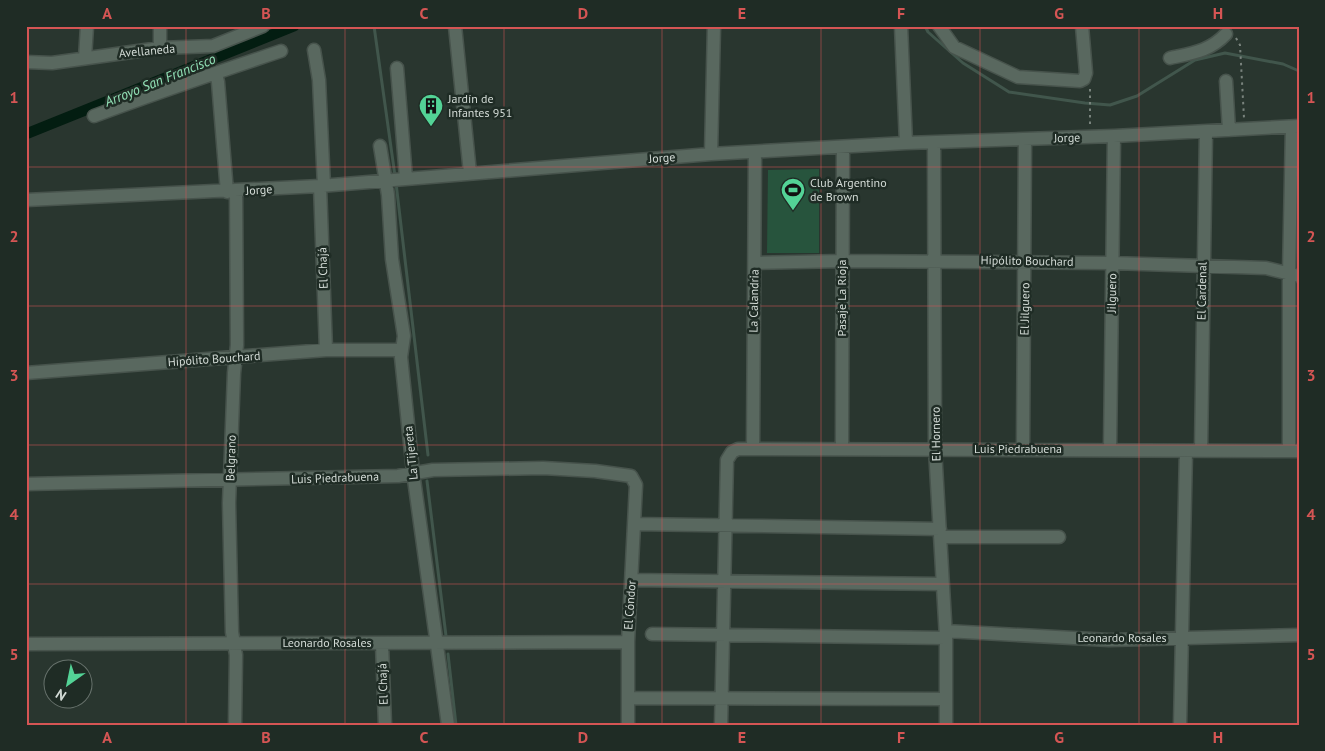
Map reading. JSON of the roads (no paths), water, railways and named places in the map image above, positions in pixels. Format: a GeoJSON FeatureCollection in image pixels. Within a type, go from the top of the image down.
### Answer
{"type":"FeatureCollection","features":[{"type":"Feature","properties":{"kind":"street"},"geometry":{"type":"LineString","coordinates":[[85,58],[87,26]]}},
{"type":"Feature","properties":{"kind":"street"},"geometry":{"type":"LineString","coordinates":[[160,26],[160,48]]}},
{"type":"Feature","properties":{"kind":"street","name":"Avellaneda"},"geometry":{"type":"LineString","coordinates":[[26,62],[52,63],[160,48],[213,46],[246,30],[263,26]]}},
{"type":"Feature","properties":{"kind":"street"},"geometry":{"type":"LineString","coordinates":[[455,26],[470,173]]}},
{"type":"Feature","properties":{"kind":"street"},"geometry":{"type":"LineString","coordinates":[[711,154],[714,26]]}},
{"type":"Feature","properties":{"kind":"street"},"geometry":{"type":"LineString","coordinates":[[901,26],[906,143]]}},
{"type":"Feature","properties":{"kind":"street"},"geometry":{"type":"LineString","coordinates":[[939,26],[954,47],[1018,77],[1026,79],[1084,79],[1086,73],[1082,26]]}},
{"type":"Feature","properties":{"kind":"street"},"geometry":{"type":"LineString","coordinates":[[1170,58],[1203,51],[1216,44],[1226,35]]}},
{"type":"Feature","properties":{"kind":"street","name":"El Chajá"},"geometry":{"type":"LineString","coordinates":[[314,50],[320,80],[326,350]]}},
{"type":"Feature","properties":{"kind":"street"},"geometry":{"type":"LineString","coordinates":[[94,116],[181,83],[216,74],[281,51]]}},
{"type":"Feature","properties":{"kind":"street"},"geometry":{"type":"LineString","coordinates":[[396,179],[398,68]]}},
{"type":"Feature","properties":{"kind":"street","name":"Belgrano"},"geometry":{"type":"LineString","coordinates":[[216,74],[232,192],[236,358],[230,481],[232,632],[235,643],[235,725]]}},
{"type":"Feature","properties":{"kind":"street"},"geometry":{"type":"LineString","coordinates":[[1226,81],[1232,130]]}},
{"type":"Feature","properties":{"kind":"street"},"geometry":{"type":"LineString","coordinates":[[1294,451],[1296,126]]}},
{"type":"Feature","properties":{"kind":"street","name":"Jorge"},"geometry":{"type":"LineString","coordinates":[[26,200],[232,192],[322,186],[711,154],[906,143],[1206,132],[1296,126]]}},
{"type":"Feature","properties":{"kind":"street","name":"El Cardenal"},"geometry":{"type":"LineString","coordinates":[[1201,450],[1206,132]]}},
{"type":"Feature","properties":{"kind":"street","name":"Jilguero"},"geometry":{"type":"LineString","coordinates":[[1110,449],[1114,136]]}},
{"type":"Feature","properties":{"kind":"street","name":"El Jilguero"},"geometry":{"type":"LineString","coordinates":[[1023,449],[1026,261],[1025,139]]}},
{"type":"Feature","properties":{"kind":"street","name":"El Hornero"},"geometry":{"type":"LineString","coordinates":[[934,143],[935,449],[946,635],[946,725]]}},
{"type":"Feature","properties":{"kind":"street"},"geometry":{"type":"LineString","coordinates":[[380,146],[396,179]]}},
{"type":"Feature","properties":{"kind":"street","name":"Pasaje La Rioja"},"geometry":{"type":"LineString","coordinates":[[842,448],[843,148]]}},
{"type":"Feature","properties":{"kind":"street","name":"La Calandria"},"geometry":{"type":"LineString","coordinates":[[753,449],[755,153]]}},
{"type":"Feature","properties":{"kind":"street","name":"La Tijereta"},"geometry":{"type":"LineString","coordinates":[[396,179],[392,259],[404,336],[401,350],[413,472],[448,725]]}},
{"type":"Feature","properties":{"kind":"street","name":"Hipólito Bouchard"},"geometry":{"type":"LineString","coordinates":[[755,263],[1026,261],[1266,268],[1294,275]]}},
{"type":"Feature","properties":{"kind":"street","name":"Hipólito Bouchard"},"geometry":{"type":"LineString","coordinates":[[26,373],[326,350],[401,350]]}},
{"type":"Feature","properties":{"kind":"street","name":"Luis Piedrabuena"},"geometry":{"type":"LineString","coordinates":[[726,526],[727,460],[732,452],[738,448],[1294,451]]}},
{"type":"Feature","properties":{"kind":"street"},"geometry":{"type":"LineString","coordinates":[[1180,725],[1186,451]]}},
{"type":"Feature","properties":{"kind":"street","name":"Luis Piedrabuena"},"geometry":{"type":"LineString","coordinates":[[26,484],[398,476],[433,470],[543,468],[595,471],[631,476],[636,485]]}},
{"type":"Feature","properties":{"kind":"street","name":"El Cóndor"},"geometry":{"type":"LineString","coordinates":[[628,725],[628,642],[636,485]]}},
{"type":"Feature","properties":{"kind":"street"},"geometry":{"type":"LineString","coordinates":[[635,524],[1059,537]]}},
{"type":"Feature","properties":{"kind":"street"},"geometry":{"type":"LineString","coordinates":[[720,725],[726,526]]}},
{"type":"Feature","properties":{"kind":"street"},"geometry":{"type":"LineString","coordinates":[[632,580],[943,584]]}},
{"type":"Feature","properties":{"kind":"street","name":"Leonardo Rosales"},"geometry":{"type":"LineString","coordinates":[[652,634],[946,635],[1109,640],[1299,636]]}},
{"type":"Feature","properties":{"kind":"street","name":"Leonardo Rosales"},"geometry":{"type":"LineString","coordinates":[[26,644],[628,642]]}},
{"type":"Feature","properties":{"kind":"street","name":"El Chajá"},"geometry":{"type":"LineString","coordinates":[[382,644],[385,725]]}},
{"type":"Feature","properties":{"kind":"street"},"geometry":{"type":"LineString","coordinates":[[628,698],[946,699]]}},
{"type":"Feature","properties":{"kind":"waterway","name":"Arroyo San Francisco"},"geometry":{"type":"LineString","coordinates":[[26,134],[294,26]]}},
{"type":"Feature","properties":{"kind":"waterway"},"geometry":{"type":"LineString","coordinates":[[374,26],[395,176]]}},
{"type":"Feature","properties":{"kind":"waterway","name":"Arroyo San Francisco"},"geometry":{"type":"LineString","coordinates":[[925,26],[928,32],[963,63],[1009,92],[1085,103],[1110,105],[1137,96],[1195,60],[1225,53],[1283,64],[1299,71]]}},
{"type":"Feature","properties":{"kind":"waterway"},"geometry":{"type":"LineString","coordinates":[[396,183],[428,455]]}},
{"type":"Feature","properties":{"kind":"waterway"},"geometry":{"type":"LineString","coordinates":[[427,481],[446,636]]}},
{"type":"Feature","properties":{"kind":"waterway"},"geometry":{"type":"LineString","coordinates":[[448,654],[456,725]]}},
{"type":"Feature","properties":{"kind":"place","name":"Jardín de Infantes 951"},"geometry":{"type":"Point","coordinates":[431,127]}},
{"type":"Feature","properties":{"kind":"place","name":"Club Argentino de Brown"},"geometry":{"type":"Point","coordinates":[793,211]}}]}
